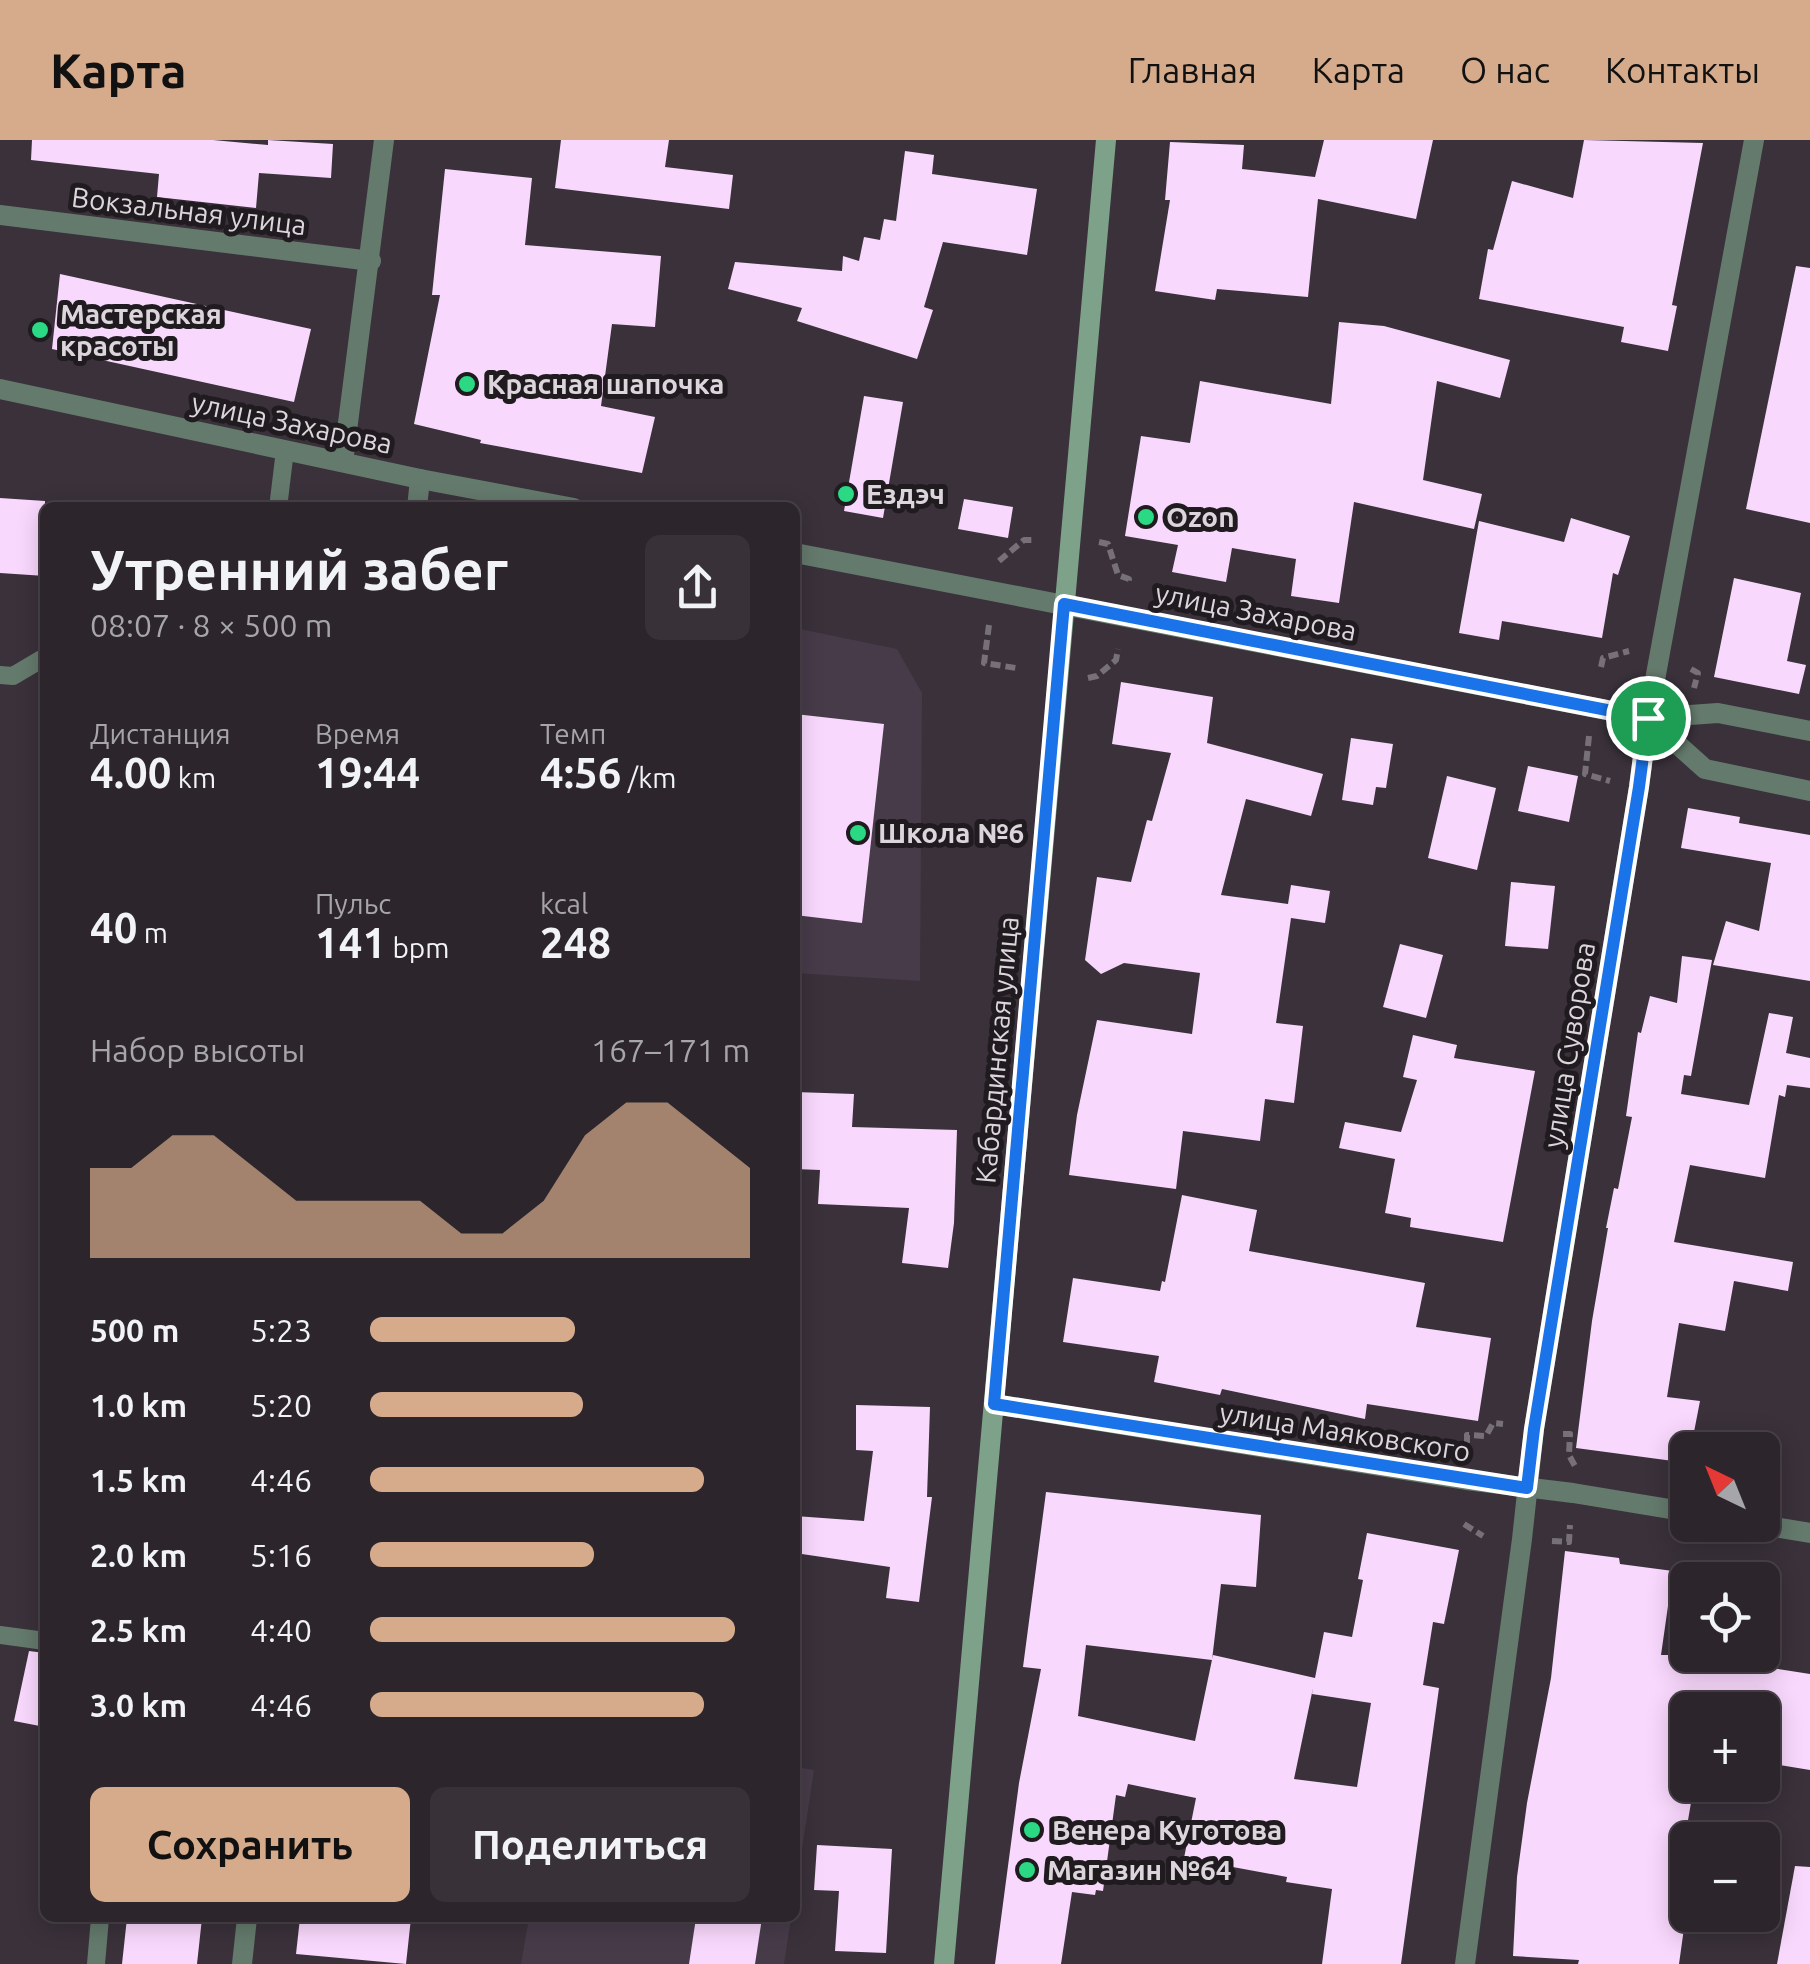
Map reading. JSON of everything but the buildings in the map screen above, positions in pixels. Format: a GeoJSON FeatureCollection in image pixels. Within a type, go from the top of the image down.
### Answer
{"type":"FeatureCollection","features":[{"type":"Feature","properties":{"kind":"street"},"geometry":{"type":"LineString","coordinates":[[343,462],[384,140]]}},
{"type":"Feature","properties":{"kind":"street","name":"Кабардинская улица"},"geometry":{"type":"LineString","coordinates":[[944,1964],[1106,140]]}},
{"type":"Feature","properties":{"kind":"street","name":"улица Суворова"},"geometry":{"type":"LineString","coordinates":[[1465,1964],[1534,1429],[1648,718],[1754,140]]}},
{"type":"Feature","properties":{"kind":"street","name":"Вокзальная улица"},"geometry":{"type":"LineString","coordinates":[[0,215],[371,261]]}},
{"type":"Feature","properties":{"kind":"street","name":"улица Захарова"},"geometry":{"type":"LineString","coordinates":[[0,389],[542,502]]}},
{"type":"Feature","properties":{"kind":"street"},"geometry":{"type":"LineString","coordinates":[[417,502],[420,479]]}},
{"type":"Feature","properties":{"kind":"street","name":"улица Захарова"},"geometry":{"type":"LineString","coordinates":[[800,554],[1648,718],[1718,713],[1810,731]]}},
{"type":"Feature","properties":{"kind":"street"},"geometry":{"type":"LineString","coordinates":[[1648,718],[1705,769],[1810,791]]}},
{"type":"Feature","properties":{"kind":"street","name":"улица Маяковского"},"geometry":{"type":"LineString","coordinates":[[994,1404],[1670,1509]]}},
{"type":"Feature","properties":{"kind":"street"},"geometry":{"type":"LineString","coordinates":[[1780,1527],[1810,1532]]}},
{"type":"Feature","properties":{"kind":"street"},"geometry":{"type":"LineString","coordinates":[[242,1964],[247,1922]]}},
{"type":"Feature","properties":{"kind":"lane"},"geometry":{"type":"LineString","coordinates":[[279,502],[285,450]]}},
{"type":"Feature","properties":{"kind":"lane"},"geometry":{"type":"LineString","coordinates":[[0,674],[13,676],[40,660]]}},
{"type":"Feature","properties":{"kind":"lane"},"geometry":{"type":"LineString","coordinates":[[0,1636],[40,1640]]}},
{"type":"Feature","properties":{"kind":"lane"},"geometry":{"type":"LineString","coordinates":[[96,1964],[100,1922]]}},
{"type":"Feature","properties":{"kind":"path"},"geometry":{"type":"LineString","coordinates":[[999,561],[1024,540],[1033,540]]}},
{"type":"Feature","properties":{"kind":"path"},"geometry":{"type":"LineString","coordinates":[[1100,542],[1108,544],[1118,575],[1129,579],[1128,585]]}},
{"type":"Feature","properties":{"kind":"path"},"geometry":{"type":"LineString","coordinates":[[989,625],[984,663],[1016,668]]}},
{"type":"Feature","properties":{"kind":"path"},"geometry":{"type":"LineString","coordinates":[[1088,678],[1097,676],[1116,660],[1118,649]]}},
{"type":"Feature","properties":{"kind":"path"},"geometry":{"type":"LineString","coordinates":[[1601,667],[1603,658],[1628,651]]}},
{"type":"Feature","properties":{"kind":"path"},"geometry":{"type":"LineString","coordinates":[[1589,736],[1585,774],[1610,780]]}},
{"type":"Feature","properties":{"kind":"path"},"geometry":{"type":"LineString","coordinates":[[1466,1443],[1467,1435],[1486,1436],[1492,1423],[1503,1424]]}},
{"type":"Feature","properties":{"kind":"path"},"geometry":{"type":"LineString","coordinates":[[1563,1434],[1570,1434],[1569,1455],[1577,1465],[1574,1475]]}},
{"type":"Feature","properties":{"kind":"path"},"geometry":{"type":"LineString","coordinates":[[1464,1524],[1483,1536]]}},
{"type":"Feature","properties":{"kind":"path"},"geometry":{"type":"LineString","coordinates":[[1552,1540],[1569,1542],[1570,1525]]}},
{"type":"Feature","properties":{"kind":"shaded area","name":"Школа №6"},"geometry":{"type":"Polygon","coordinates":[[[800,629],[897,649],[922,693],[920,981],[800,973],[800,629]]]}},
{"type":"Feature","properties":{"kind":"shaded area"},"geometry":{"type":"Polygon","coordinates":[[[800,1768],[814,1770],[800,1862],[800,1768]]]}},
{"type":"Feature","properties":{"kind":"shaded area"},"geometry":{"type":"Polygon","coordinates":[[[528,1922],[790,1922],[784,1964],[521,1964],[528,1922]]]}},
{"type":"Feature","properties":{"kind":"place","name":"Мастерская красоты"},"geometry":{"type":"Point","coordinates":[40,330]}},
{"type":"Feature","properties":{"kind":"place","name":"Красная шапочка"},"geometry":{"type":"Point","coordinates":[467,384]}},
{"type":"Feature","properties":{"kind":"place","name":"Ездэч"},"geometry":{"type":"Point","coordinates":[846,494]}},
{"type":"Feature","properties":{"kind":"place","name":"Ozon"},"geometry":{"type":"Point","coordinates":[1146,517]}},
{"type":"Feature","properties":{"kind":"place","name":"Школа №6"},"geometry":{"type":"Point","coordinates":[858,833]}},
{"type":"Feature","properties":{"kind":"place","name":"Венера Куготова"},"geometry":{"type":"Point","coordinates":[1032,1830]}},
{"type":"Feature","properties":{"kind":"place","name":"Магазин №64"},"geometry":{"type":"Point","coordinates":[1027,1870]}},
{"type":"Feature","properties":{"kind":"route"},"geometry":{"type":"LineString","coordinates":[[1064,604],[1648,718],[1527,1488],[994,1404],[1064,604]]}}]}
